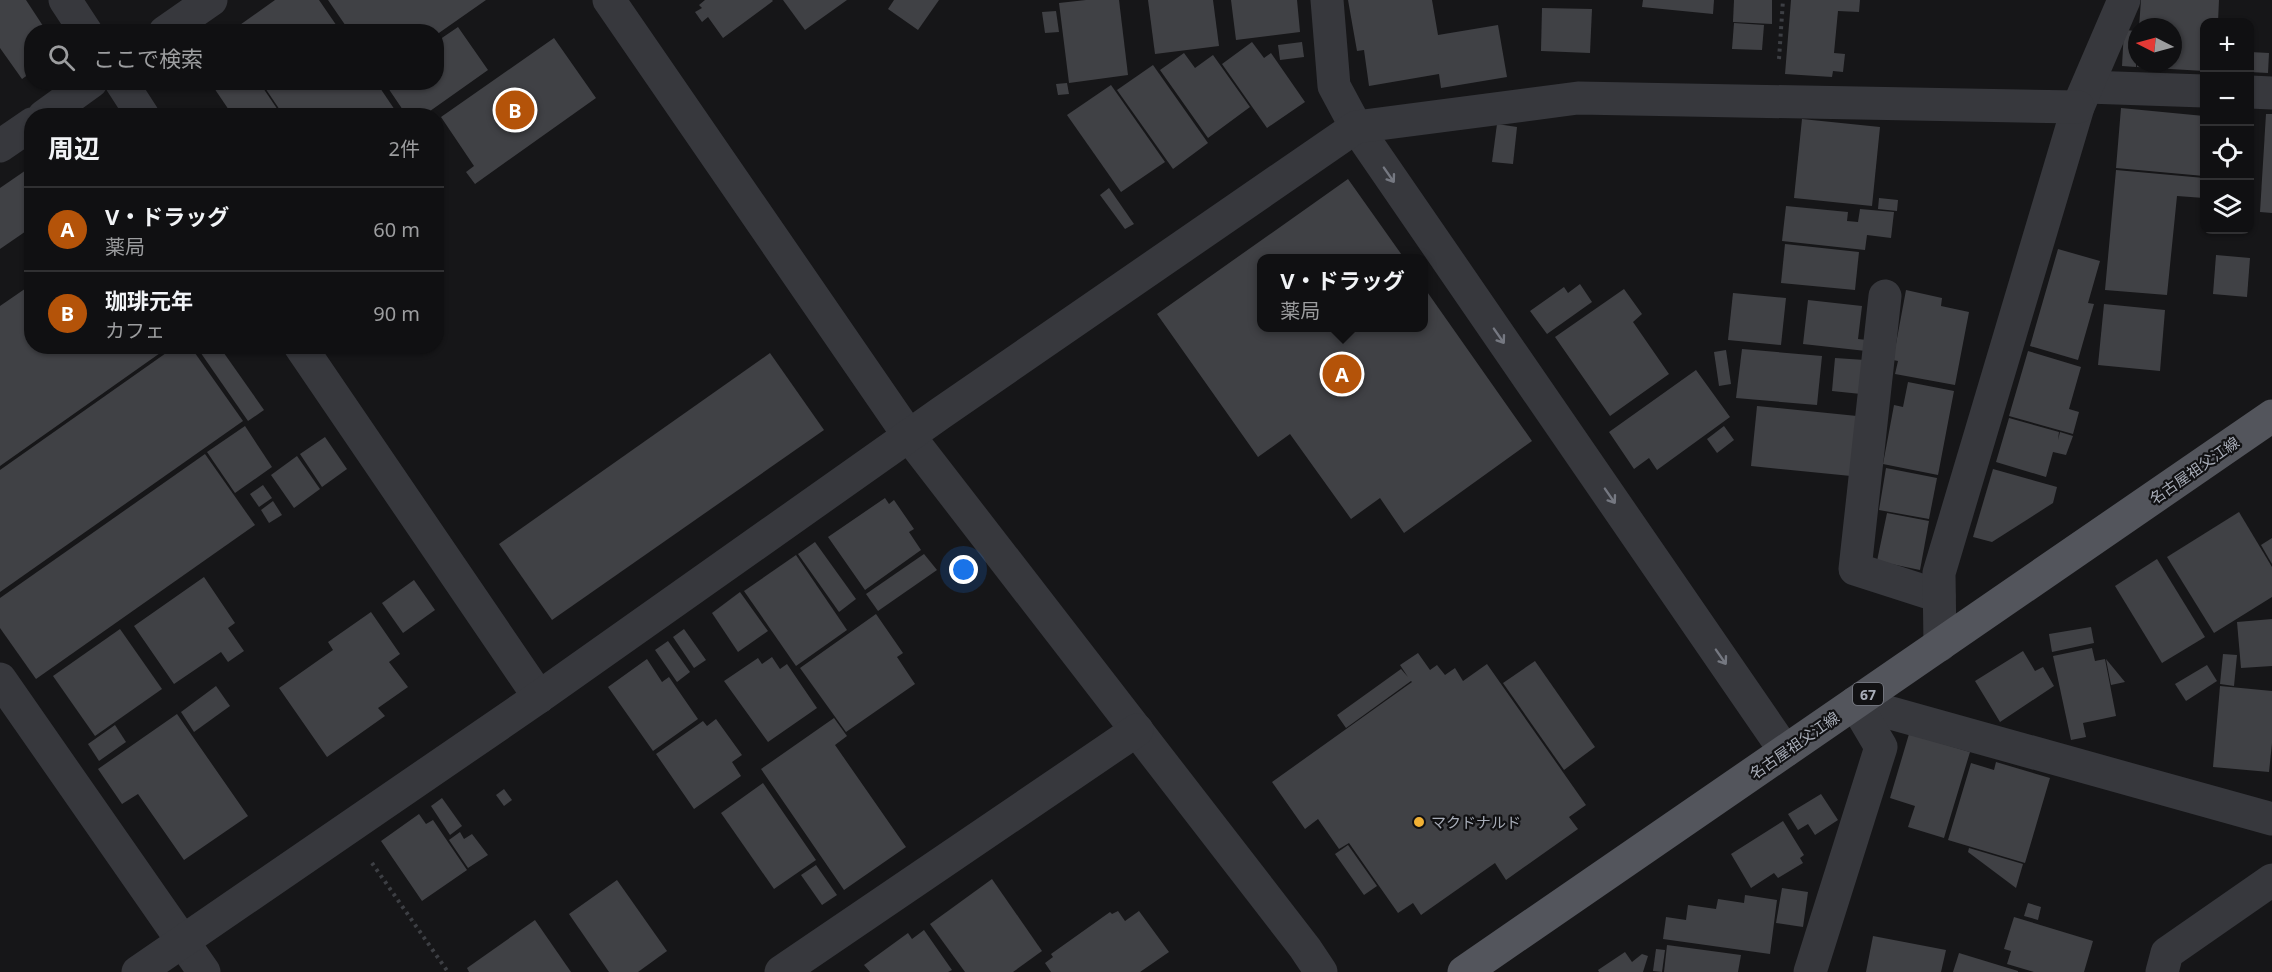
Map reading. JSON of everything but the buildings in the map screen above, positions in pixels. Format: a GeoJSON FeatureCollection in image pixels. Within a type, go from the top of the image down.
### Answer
{"type":"FeatureCollection","features":[{"type":"Feature","properties":{"kind":"main road","name":"名古屋祖父江線"},"geometry":{"type":"LineString","coordinates":[[1464,972],[2272,416]]}},
{"type":"Feature","properties":{"kind":"street"},"geometry":{"type":"LineString","coordinates":[[65,0],[81,24]]}},
{"type":"Feature","properties":{"kind":"street"},"geometry":{"type":"LineString","coordinates":[[176,24],[211,0]]}},
{"type":"Feature","properties":{"kind":"street"},"geometry":{"type":"LineString","coordinates":[[609,0],[909,436],[1305,948],[1320,972]]}},
{"type":"Feature","properties":{"kind":"street"},"geometry":{"type":"LineString","coordinates":[[1327,0],[1334,86],[1356,127],[1785,751]]}},
{"type":"Feature","properties":{"kind":"street"},"geometry":{"type":"LineString","coordinates":[[1940,645],[1939,573],[2083,97],[2124,0]]}},
{"type":"Feature","properties":{"kind":"street"},"geometry":{"type":"LineString","coordinates":[[55,108],[81,90]]}},
{"type":"Feature","properties":{"kind":"street"},"geometry":{"type":"LineString","coordinates":[[126,90],[138,108]]}},
{"type":"Feature","properties":{"kind":"street"},"geometry":{"type":"LineString","coordinates":[[138,972],[539,697],[909,436],[1356,127],[1578,98],[1776,101],[2083,97],[2200,91]]}},
{"type":"Feature","properties":{"kind":"street"},"geometry":{"type":"LineString","coordinates":[[2254,92],[2272,93]]}},
{"type":"Feature","properties":{"kind":"street"},"geometry":{"type":"LineString","coordinates":[[0,146],[24,130]]}},
{"type":"Feature","properties":{"kind":"street"},"geometry":{"type":"LineString","coordinates":[[1885,296],[1855,569],[1939,596]]}},
{"type":"Feature","properties":{"kind":"street"},"geometry":{"type":"LineString","coordinates":[[305,354],[539,697]]}},
{"type":"Feature","properties":{"kind":"street"},"geometry":{"type":"LineString","coordinates":[[0,679],[204,972]]}},
{"type":"Feature","properties":{"kind":"street"},"geometry":{"type":"LineString","coordinates":[[1855,703],[2272,819]]}},
{"type":"Feature","properties":{"kind":"street"},"geometry":{"type":"LineString","coordinates":[[1810,972],[1881,747],[1855,703]]}},
{"type":"Feature","properties":{"kind":"street"},"geometry":{"type":"LineString","coordinates":[[781,972],[1137,730]]}},
{"type":"Feature","properties":{"kind":"street"},"geometry":{"type":"LineString","coordinates":[[2162,972],[2167,953],[2272,880]]}},
{"type":"Feature","properties":{"kind":"path"},"geometry":{"type":"LineString","coordinates":[[1776,101],[1783,0]]}},
{"type":"Feature","properties":{"kind":"path"},"geometry":{"type":"LineString","coordinates":[[348,827],[448,972]]}},
{"type":"Feature","properties":{"kind":"place","name":"珈琲元年"},"geometry":{"type":"Point","coordinates":[515,110]}},
{"type":"Feature","properties":{"kind":"place","name":"V・ドラッグ"},"geometry":{"type":"Point","coordinates":[1342,374]}},
{"type":"Feature","properties":{"kind":"place","name":"マクドナルド"},"geometry":{"type":"Point","coordinates":[1419,822]}}]}
